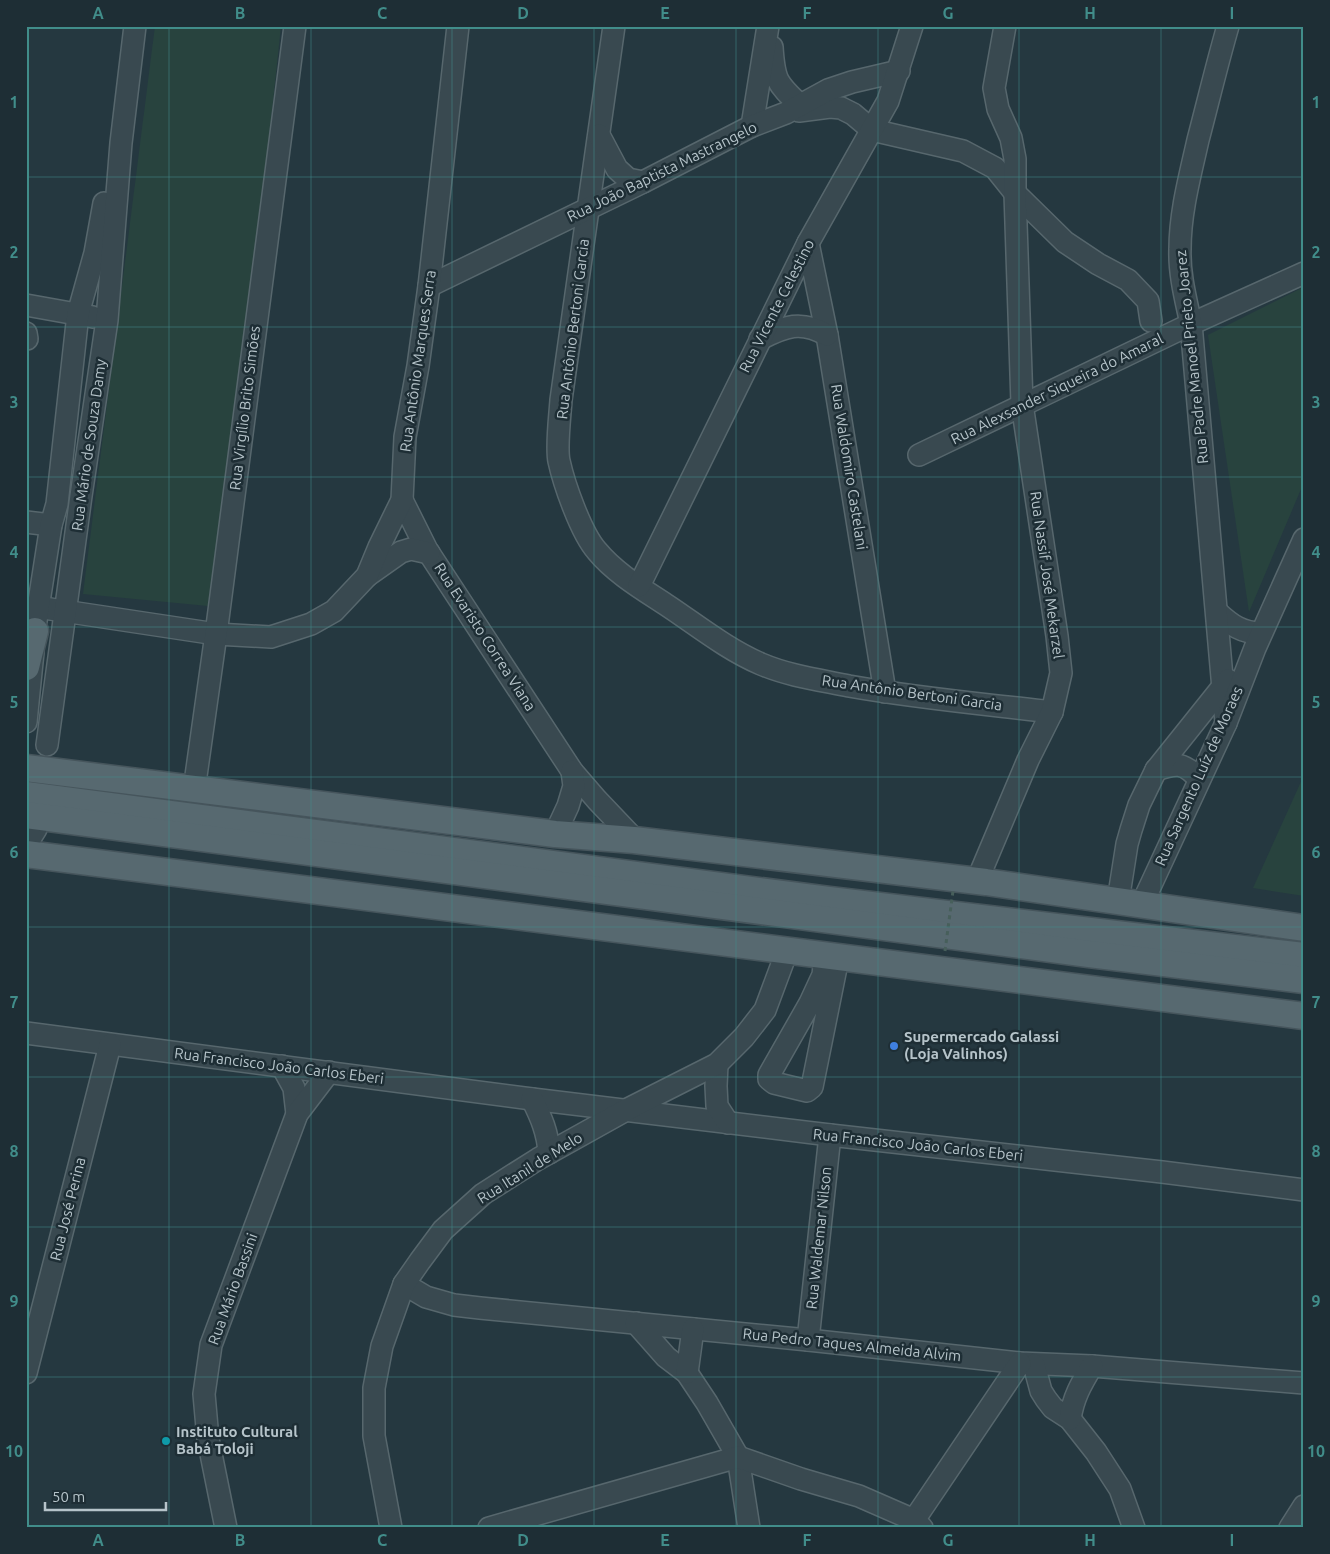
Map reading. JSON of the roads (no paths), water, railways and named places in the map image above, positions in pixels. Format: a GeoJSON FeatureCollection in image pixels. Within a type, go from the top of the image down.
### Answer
{"type":"FeatureCollection","features":[{"type":"Feature","properties":{"kind":"main road"},"geometry":{"type":"LineString","coordinates":[[26,667],[36,619]]}},
{"type":"Feature","properties":{"kind":"main road"},"geometry":{"type":"LineString","coordinates":[[26,768],[555,834],[636,841],[977,881],[1304,928]]}},
{"type":"Feature","properties":{"kind":"main road"},"geometry":{"type":"LineString","coordinates":[[26,795],[829,900],[1304,956]]}},
{"type":"Feature","properties":{"kind":"main road"},"geometry":{"type":"LineString","coordinates":[[29,830],[1304,980]]}},
{"type":"Feature","properties":{"kind":"main road"},"geometry":{"type":"LineString","coordinates":[[26,854],[1304,1016]]}},
{"type":"Feature","properties":{"kind":"street","name":"Rua Mário de Souza Damy"},"geometry":{"type":"LineString","coordinates":[[47,745],[107,320],[122,143],[135,26]]}},
{"type":"Feature","properties":{"kind":"street","name":"Rua Virgílio Brito Simões"},"geometry":{"type":"LineString","coordinates":[[194,790],[295,26]]}},
{"type":"Feature","properties":{"kind":"street","name":"Rua Antônio Marques Serra"},"geometry":{"type":"LineString","coordinates":[[36,619],[65,610],[216,634],[271,637],[311,624],[334,611],[367,576],[402,500],[405,437],[430,286],[458,26]]}},
{"type":"Feature","properties":{"kind":"street","name":"Rua Antônio Bertoni Garcia"},"geometry":{"type":"LineString","coordinates":[[614,26],[561,400],[559,460],[576,512],[596,550],[614,569],[735,651],[761,664],[785,672],[885,692],[1052,712]]}},
{"type":"Feature","properties":{"kind":"street"},"geometry":{"type":"LineString","coordinates":[[770,26],[774,72],[793,109],[841,108],[853,114],[872,130],[963,151],[995,168],[1015,194],[1065,242],[1098,264],[1128,280],[1148,301],[1152,321]]}},
{"type":"Feature","properties":{"kind":"street"},"geometry":{"type":"LineString","coordinates":[[752,126],[770,26]]}},
{"type":"Feature","properties":{"kind":"street","name":"Rua Vicente Celestino"},"geometry":{"type":"LineString","coordinates":[[639,586],[808,243],[888,101],[912,26]]}},
{"type":"Feature","properties":{"kind":"street","name":"Rua Nassif José Mekarzel"},"geometry":{"type":"LineString","coordinates":[[977,881],[1028,760],[1052,712],[1061,673],[1022,404],[1015,159],[1011,138],[998,109],[994,88],[1005,26]]}},
{"type":"Feature","properties":{"kind":"street","name":"Rua Padre Manoel Prieto Joarez"},"geometry":{"type":"LineString","coordinates":[[1226,723],[1191,324],[1182,283],[1180,250],[1182,210],[1217,63],[1228,26]]}},
{"type":"Feature","properties":{"kind":"street","name":"Rua João Baptista Mastrangelo"},"geometry":{"type":"LineString","coordinates":[[430,286],[643,182],[752,126],[793,109],[828,90],[844,84],[899,71]]}},
{"type":"Feature","properties":{"kind":"street"},"geometry":{"type":"LineString","coordinates":[[599,134],[617,169],[628,179],[643,182]]}},
{"type":"Feature","properties":{"kind":"street","name":"Rua Mário de Souza Damy"},"geometry":{"type":"LineString","coordinates":[[26,722],[36,619],[51,525],[57,504],[78,314],[95,254],[110,169],[122,143]]}},
{"type":"Feature","properties":{"kind":"street","name":"Rua Waldomiro Castelani"},"geometry":{"type":"LineString","coordinates":[[808,243],[827,335],[885,692]]}},
{"type":"Feature","properties":{"kind":"street","name":"Rua Alexsander Siqueira do Amaral"},"geometry":{"type":"LineString","coordinates":[[919,455],[1191,324],[1304,273]]}},
{"type":"Feature","properties":{"kind":"street"},"geometry":{"type":"LineString","coordinates":[[26,305],[107,320]]}},
{"type":"Feature","properties":{"kind":"street"},"geometry":{"type":"LineString","coordinates":[[760,339],[790,326],[815,328],[827,335]]}},
{"type":"Feature","properties":{"kind":"street"},"geometry":{"type":"LineString","coordinates":[[26,522],[51,525],[81,496]]}},
{"type":"Feature","properties":{"kind":"street","name":"Rua Evaristo Correa Viana"},"geometry":{"type":"LineString","coordinates":[[402,500],[429,553],[572,771],[636,841]]}},
{"type":"Feature","properties":{"kind":"street","name":"Rua Sargento Luíz de Moraes"},"geometry":{"type":"LineString","coordinates":[[1130,902],[1156,872],[1226,723],[1258,641],[1304,540]]}},
{"type":"Feature","properties":{"kind":"street"},"geometry":{"type":"LineString","coordinates":[[367,576],[401,552],[411,549],[429,553]]}},
{"type":"Feature","properties":{"kind":"street"},"geometry":{"type":"LineString","coordinates":[[1217,612],[1234,627],[1244,631],[1258,641]]}},
{"type":"Feature","properties":{"kind":"street","name":"Rua Sargento Luíz de Moraes"},"geometry":{"type":"LineString","coordinates":[[1130,902],[1127,844],[1139,805],[1156,770],[1258,641]]}},
{"type":"Feature","properties":{"kind":"street"},"geometry":{"type":"LineString","coordinates":[[1156,770],[1172,764],[1180,765],[1191,771],[1199,779]]}},
{"type":"Feature","properties":{"kind":"street"},"geometry":{"type":"LineString","coordinates":[[555,834],[568,806],[574,786],[572,771]]}},
{"type":"Feature","properties":{"kind":"street"},"geometry":{"type":"LineString","coordinates":[[1127,844],[1130,861],[1134,867],[1140,872],[1156,872]]}},
{"type":"Feature","properties":{"kind":"street","name":"Rua Itanil de Melo"},"geometry":{"type":"LineString","coordinates":[[391,1528],[374,1436],[374,1388],[382,1346],[404,1284],[443,1230],[483,1194],[626,1110],[717,1064],[744,1036],[765,1010],[787,951]]}},
{"type":"Feature","properties":{"kind":"street"},"geometry":{"type":"LineString","coordinates":[[832,957],[812,1087],[807,1091],[774,1083],[769,1079],[769,1075],[810,1003],[832,957]]}},
{"type":"Feature","properties":{"kind":"street","name":"Rua Francisco João Carlos Eberi"},"geometry":{"type":"LineString","coordinates":[[26,1033],[532,1099],[1304,1190]]}},
{"type":"Feature","properties":{"kind":"street","name":"Rua José Perina"},"geometry":{"type":"LineString","coordinates":[[26,1373],[110,1045]]}},
{"type":"Feature","properties":{"kind":"street"},"geometry":{"type":"LineString","coordinates":[[717,1064],[717,1106],[728,1123]]}},
{"type":"Feature","properties":{"kind":"street","name":"Rua Mário Bassini"},"geometry":{"type":"LineString","coordinates":[[282,1066],[294,1088],[297,1114]]}},
{"type":"Feature","properties":{"kind":"street","name":"Rua Mário Bassini"},"geometry":{"type":"LineString","coordinates":[[226,1528],[208,1440],[204,1403],[211,1345],[297,1114],[329,1072]]}},
{"type":"Feature","properties":{"kind":"street"},"geometry":{"type":"LineString","coordinates":[[532,1099],[549,1138],[550,1153]]}},
{"type":"Feature","properties":{"kind":"street","name":"Rua Waldemar Nilson"},"geometry":{"type":"LineString","coordinates":[[808,1340],[830,1135]]}},
{"type":"Feature","properties":{"kind":"street","name":"Rua Pedro Taques Almeida Alvim"},"geometry":{"type":"LineString","coordinates":[[404,1284],[426,1297],[454,1305],[1027,1364],[1092,1366],[1304,1383]]}},
{"type":"Feature","properties":{"kind":"street"},"geometry":{"type":"LineString","coordinates":[[636,1323],[666,1357],[687,1374],[707,1403],[738,1457],[749,1528]]}},
{"type":"Feature","properties":{"kind":"street"},"geometry":{"type":"LineString","coordinates":[[687,1374],[693,1329]]}},
{"type":"Feature","properties":{"kind":"street"},"geometry":{"type":"LineString","coordinates":[[489,1528],[738,1457],[801,1480],[859,1496],[918,1524],[1027,1364],[1046,1400],[1053,1408],[1070,1419],[1096,1452],[1120,1489],[1134,1528]]}},
{"type":"Feature","properties":{"kind":"street"},"geometry":{"type":"LineString","coordinates":[[1070,1419],[1072,1404],[1078,1388],[1092,1366]]}},
{"type":"Feature","properties":{"kind":"street"},"geometry":{"type":"LineString","coordinates":[[1290,1528],[1304,1506]]}},
{"type":"Feature","properties":{"kind":"place","name":"Supermercado Galassi (Loja Valinhos)"},"geometry":{"type":"Point","coordinates":[894,1046]}},
{"type":"Feature","properties":{"kind":"place","name":"Instituto Cultural Babá Toloji"},"geometry":{"type":"Point","coordinates":[166,1441]}}]}
